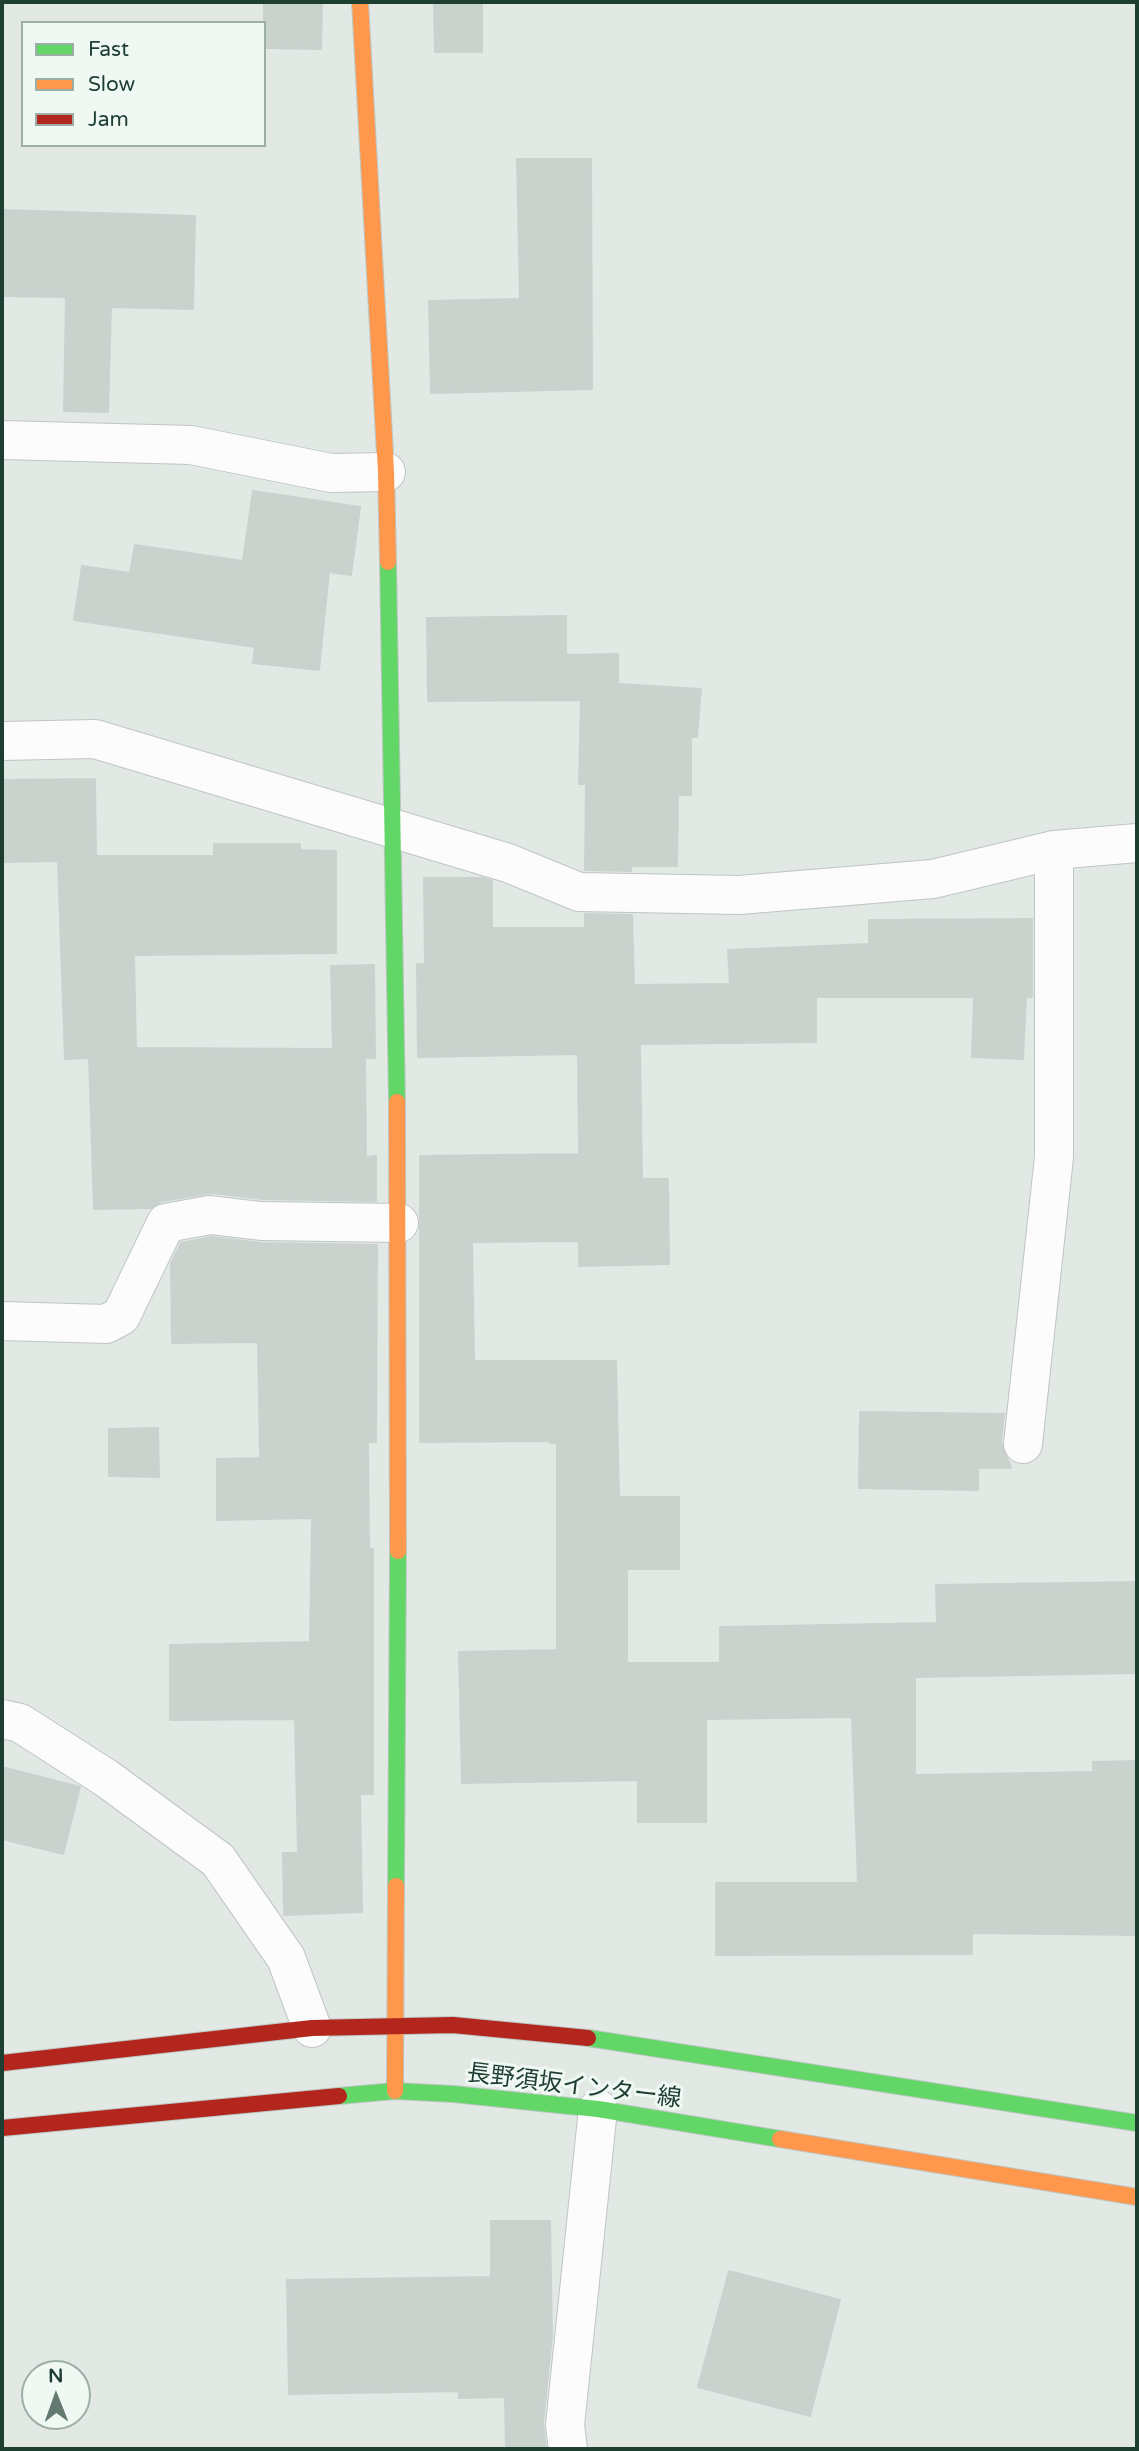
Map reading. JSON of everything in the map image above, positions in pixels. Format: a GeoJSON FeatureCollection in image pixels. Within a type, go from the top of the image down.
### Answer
{"type":"FeatureCollection","features":[{"type":"Feature","properties":{"kind":"main road"},"geometry":{"type":"LineString","coordinates":[[360,2],[386,472],[394,828],[399,1223],[395,2091]]}},
{"type":"Feature","properties":{"kind":"main road","name":"長野須坂インター線"},"geometry":{"type":"LineString","coordinates":[[2,2063],[312,2028],[453,2025],[619,2041],[1137,2123]]}},
{"type":"Feature","properties":{"kind":"main road","name":"長野須坂インター線"},"geometry":{"type":"LineString","coordinates":[[2,2127],[395,2091],[598,2109],[1137,2197]]}},
{"type":"Feature","properties":{"kind":"street"},"geometry":{"type":"LineString","coordinates":[[2,440],[191,445],[331,473],[386,472]]}},
{"type":"Feature","properties":{"kind":"street"},"geometry":{"type":"LineString","coordinates":[[2,741],[95,739],[508,863],[579,892],[739,895],[933,879],[1054,850],[1137,843]]}},
{"type":"Feature","properties":{"kind":"street"},"geometry":{"type":"LineString","coordinates":[[1023,1444],[1054,1157],[1054,850]]}},
{"type":"Feature","properties":{"kind":"street"},"geometry":{"type":"LineString","coordinates":[[2,1321],[106,1324],[121,1316],[166,1223],[210,1215],[261,1221],[399,1223]]}},
{"type":"Feature","properties":{"kind":"street"},"geometry":{"type":"LineString","coordinates":[[2,1719],[20,1723],[106,1777],[218,1860],[286,1958],[312,2028]]}},
{"type":"Feature","properties":{"kind":"street"},"geometry":{"type":"LineString","coordinates":[[568,2449],[565,2425],[598,2109]]}},
{"type":"Feature","properties":{"kind":"building"},"geometry":{"type":"Polygon","coordinates":[[[264,2],[322,2],[321,49],[266,48],[264,2]]]}},
{"type":"Feature","properties":{"kind":"building"},"geometry":{"type":"Polygon","coordinates":[[[434,2],[482,2],[482,52],[435,52],[434,2]]]}},
{"type":"Feature","properties":{"kind":"building"},"geometry":{"type":"Polygon","coordinates":[[[517,159],[591,159],[592,389],[431,393],[429,301],[520,299],[517,159]]]}},
{"type":"Feature","properties":{"kind":"building"},"geometry":{"type":"Polygon","coordinates":[[[2,210],[195,216],[193,309],[111,307],[108,412],[64,411],[66,297],[2,296],[2,210]]]}},
{"type":"Feature","properties":{"kind":"building"},"geometry":{"type":"Polygon","coordinates":[[[253,491],[360,507],[351,575],[329,572],[319,670],[253,663],[255,647],[74,620],[82,566],[130,573],[135,545],[243,561],[253,491]]]}},
{"type":"Feature","properties":{"kind":"building"},"geometry":{"type":"Polygon","coordinates":[[[566,616],[566,655],[618,654],[618,684],[701,689],[697,737],[691,737],[691,795],[678,795],[677,866],[631,866],[631,871],[585,870],[586,784],[579,784],[581,700],[428,701],[427,618],[566,616]]]}},
{"type":"Feature","properties":{"kind":"building"},"geometry":{"type":"Polygon","coordinates":[[[95,779],[96,856],[214,856],[214,844],[300,844],[300,850],[336,851],[336,953],[134,955],[136,1048],[333,1049],[331,966],[374,965],[375,1058],[365,1058],[366,1157],[376,1156],[376,1201],[262,1199],[212,1193],[162,1201],[151,1208],[94,1209],[89,1058],[65,1059],[58,861],[2,862],[2,780],[95,779]]]}},
{"type":"Feature","properties":{"kind":"building"},"geometry":{"type":"Polygon","coordinates":[[[424,878],[483,878],[492,881],[492,928],[585,928],[585,914],[632,915],[634,985],[730,984],[728,950],[869,944],[869,920],[1032,919],[1032,997],[1026,997],[1023,1059],[972,1057],[974,997],[816,997],[816,1042],[640,1044],[642,1179],[668,1179],[669,1264],[579,1266],[579,1241],[472,1242],[474,1361],[616,1361],[619,1497],[679,1497],[679,1569],[627,1569],[627,1663],[720,1663],[720,1627],[937,1623],[936,1585],[1137,1582],[1137,1673],[915,1677],[915,1775],[1093,1772],[1093,1762],[1137,1761],[1137,1935],[972,1933],[972,1954],[716,1955],[716,1883],[858,1883],[852,1717],[706,1719],[706,1822],[638,1822],[638,1780],[462,1783],[459,1652],[557,1650],[557,1443],[420,1442],[420,1156],[579,1154],[578,1054],[418,1057],[417,964],[425,964],[424,878]]]}},
{"type":"Feature","properties":{"kind":"building"},"geometry":{"type":"Polygon","coordinates":[[[211,1237],[261,1243],[377,1245],[376,1442],[368,1442],[369,1549],[373,1549],[373,1794],[360,1794],[362,1912],[284,1915],[283,1853],[298,1853],[295,1719],[170,1720],[170,1645],[310,1642],[312,1518],[217,1520],[217,1459],[260,1458],[258,1342],[172,1343],[171,1264],[181,1243],[211,1237]]]}},
{"type":"Feature","properties":{"kind":"building"},"geometry":{"type":"Polygon","coordinates":[[[860,1412],[1004,1414],[1001,1442],[1011,1468],[978,1468],[978,1490],[859,1488],[860,1412]]]}},
{"type":"Feature","properties":{"kind":"building"},"geometry":{"type":"Polygon","coordinates":[[[158,1428],[159,1477],[109,1476],[109,1429],[158,1428]]]}},
{"type":"Feature","properties":{"kind":"building"},"geometry":{"type":"Polygon","coordinates":[[[2,1767],[80,1787],[63,1854],[2,1839],[2,1767]]]}},
{"type":"Feature","properties":{"kind":"building"},"geometry":{"type":"Polygon","coordinates":[[[491,2221],[550,2221],[552,2336],[543,2423],[546,2449],[506,2449],[505,2397],[459,2398],[459,2391],[289,2394],[287,2280],[491,2277],[491,2221]]]}},
{"type":"Feature","properties":{"kind":"building"},"geometry":{"type":"Polygon","coordinates":[[[729,2271],[840,2300],[810,2416],[698,2387],[729,2271]]]}},
{"type":"Feature","properties":{"kind":"traffic: fast"},"geometry":{"type":"LineString","coordinates":[[388,562],[397,1102]]}},
{"type":"Feature","properties":{"kind":"traffic: fast"},"geometry":{"type":"LineString","coordinates":[[396,1886],[398,1551]]}},
{"type":"Feature","properties":{"kind":"traffic: fast"},"geometry":{"type":"LineString","coordinates":[[588,2038],[1137,2123]]}},
{"type":"Feature","properties":{"kind":"traffic: fast"},"geometry":{"type":"LineString","coordinates":[[339,2096],[395,2091],[453,2094],[598,2109],[780,2139]]}},
{"type":"Feature","properties":{"kind":"traffic: slow"},"geometry":{"type":"LineString","coordinates":[[360,2],[386,472],[388,562]]}},
{"type":"Feature","properties":{"kind":"traffic: slow"},"geometry":{"type":"LineString","coordinates":[[397,1102],[398,1551]]}},
{"type":"Feature","properties":{"kind":"traffic: slow"},"geometry":{"type":"LineString","coordinates":[[395,2091],[396,1886]]}},
{"type":"Feature","properties":{"kind":"traffic: slow"},"geometry":{"type":"LineString","coordinates":[[780,2139],[1137,2197]]}},
{"type":"Feature","properties":{"kind":"traffic: jam"},"geometry":{"type":"LineString","coordinates":[[2,2063],[312,2028],[453,2025],[588,2038]]}},
{"type":"Feature","properties":{"kind":"traffic: jam"},"geometry":{"type":"LineString","coordinates":[[2,2128],[339,2096]]}}]}
